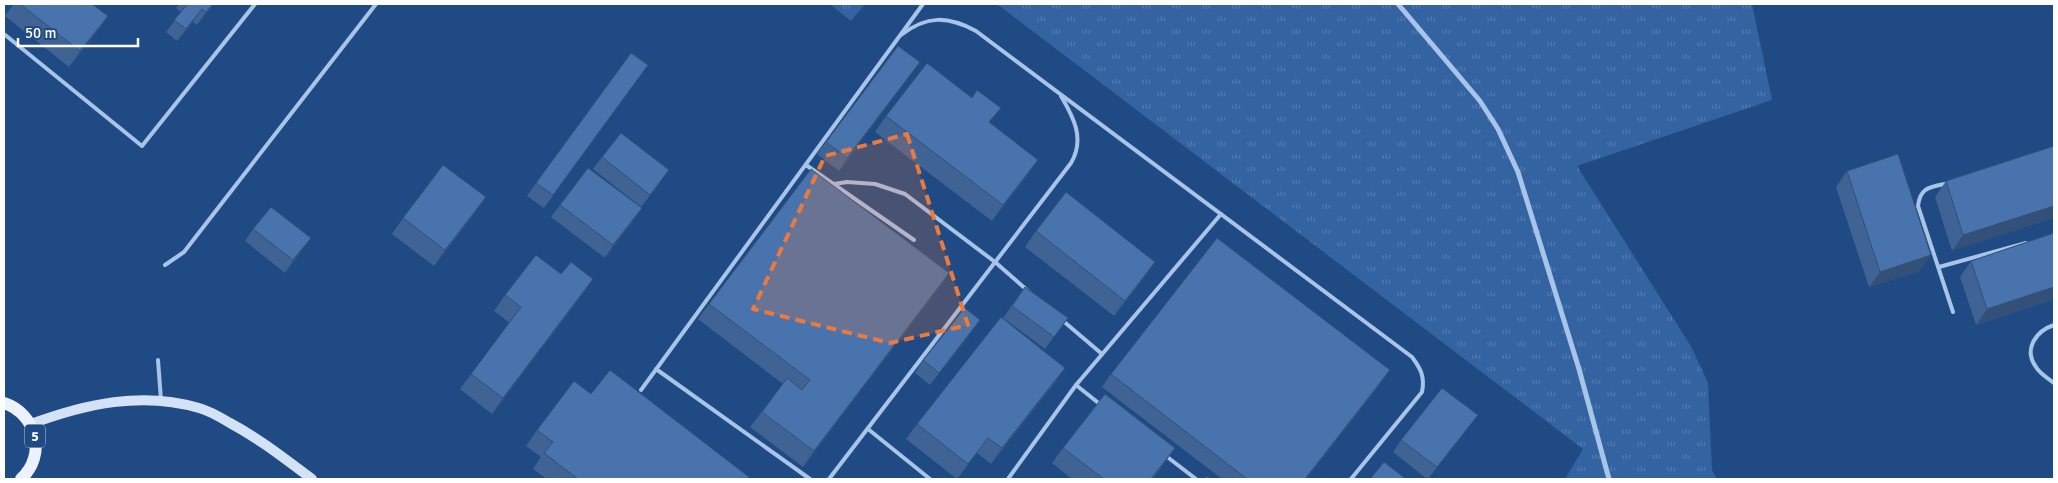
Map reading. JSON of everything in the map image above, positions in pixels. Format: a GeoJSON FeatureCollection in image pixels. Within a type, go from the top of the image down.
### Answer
{"type":"FeatureCollection","features":[{"type":"Feature","properties":{"kind":"main road","name":"5"},"geometry":{"type":"LineString","coordinates":[[4,403],[16,408],[31,424],[36,437],[36,450],[33,462],[27,474],[21,479]]}},
{"type":"Feature","properties":{"kind":"street"},"geometry":{"type":"LineString","coordinates":[[1398,4],[1480,101],[1498,129],[1518,172],[1579,369],[1609,479]]}},
{"type":"Feature","properties":{"kind":"street"},"geometry":{"type":"LineString","coordinates":[[31,424],[63,412],[92,405],[135,400],[161,400],[200,408],[216,415],[263,441],[312,479]]}},
{"type":"Feature","properties":{"kind":"lane"},"geometry":{"type":"LineString","coordinates":[[4,34],[142,146],[255,4]]}},
{"type":"Feature","properties":{"kind":"lane"},"geometry":{"type":"LineString","coordinates":[[165,265],[184,252],[376,4]]}},
{"type":"Feature","properties":{"kind":"lane"},"geometry":{"type":"LineString","coordinates":[[641,390],[923,4]]}},
{"type":"Feature","properties":{"kind":"lane"},"geometry":{"type":"LineString","coordinates":[[901,35],[921,22],[930,20],[954,21],[976,31],[1412,357],[1422,373],[1424,382],[1418,400],[1350,479]]}},
{"type":"Feature","properties":{"kind":"lane"},"geometry":{"type":"LineString","coordinates":[[829,479],[1076,154],[1078,146],[1075,125],[1059,92]]}},
{"type":"Feature","properties":{"kind":"lane"},"geometry":{"type":"LineString","coordinates":[[806,165],[914,240]]}},
{"type":"Feature","properties":{"kind":"lane"},"geometry":{"type":"LineString","coordinates":[[1952,181],[1925,190],[1919,195],[1918,206],[1953,312]]}},
{"type":"Feature","properties":{"kind":"lane"},"geometry":{"type":"LineString","coordinates":[[834,184],[847,182],[875,184],[905,194],[995,262],[1030,293]]}},
{"type":"Feature","properties":{"kind":"lane"},"geometry":{"type":"LineString","coordinates":[[1008,479],[1076,385],[1221,214]]}},
{"type":"Feature","properties":{"kind":"lane"},"geometry":{"type":"LineString","coordinates":[[1938,267],[2028,242]]}},
{"type":"Feature","properties":{"kind":"lane"},"geometry":{"type":"LineString","coordinates":[[1059,317],[1102,354]]}},
{"type":"Feature","properties":{"kind":"lane"},"geometry":{"type":"LineString","coordinates":[[2054,325],[2037,334],[2031,345],[2031,350],[2036,368],[2054,382]]}},
{"type":"Feature","properties":{"kind":"lane"},"geometry":{"type":"LineString","coordinates":[[158,360],[161,400]]}},
{"type":"Feature","properties":{"kind":"lane"},"geometry":{"type":"LineString","coordinates":[[656,369],[810,479]]}},
{"type":"Feature","properties":{"kind":"lane"},"geometry":{"type":"LineString","coordinates":[[1076,385],[1106,408]]}},
{"type":"Feature","properties":{"kind":"lane"},"geometry":{"type":"LineString","coordinates":[[868,429],[930,479]]}},
{"type":"Feature","properties":{"kind":"lane"},"geometry":{"type":"LineString","coordinates":[[1158,450],[1196,479]]}},
{"type":"Feature","properties":{"kind":"highlighted area"},"geometry":{"type":"Polygon","coordinates":[[[907,134],[968,325],[890,343],[753,309],[825,156],[907,134]]]}},
{"type":"Feature","properties":{"kind":"green space"},"geometry":{"type":"Polygon","coordinates":[[[830,4],[865,4],[851,21],[830,4]]]}},
{"type":"Feature","properties":{"kind":"green space"},"geometry":{"type":"Polygon","coordinates":[[[997,4],[1752,4],[1772,100],[1577,166],[1692,348],[1708,383],[1712,470],[1717,479],[1565,479],[1583,449],[997,4]]]}},
{"type":"Feature","properties":{"kind":"building"},"geometry":{"type":"Polygon","coordinates":[[[20,4],[92,4],[108,16],[80,51],[20,4]]]}},
{"type":"Feature","properties":{"kind":"building"},"geometry":{"type":"Polygon","coordinates":[[[188,4],[213,4],[206,12],[202,9],[186,29],[174,20],[188,4]]]}},
{"type":"Feature","properties":{"kind":"building"},"geometry":{"type":"Polygon","coordinates":[[[898,46],[920,62],[847,158],[826,142],[898,46]]]}},
{"type":"Feature","properties":{"kind":"building"},"geometry":{"type":"Polygon","coordinates":[[[631,53],[648,65],[553,195],[536,183],[631,53]]]}},
{"type":"Feature","properties":{"kind":"building"},"geometry":{"type":"Polygon","coordinates":[[[927,63],[972,98],[977,90],[1001,108],[989,122],[1038,160],[1003,205],[886,116],[927,63]]]}},
{"type":"Feature","properties":{"kind":"building"},"geometry":{"type":"Polygon","coordinates":[[[621,133],[669,170],[650,195],[602,157],[621,133]]]}},
{"type":"Feature","properties":{"kind":"building"},"geometry":{"type":"Polygon","coordinates":[[[2054,146],[2054,206],[1963,235],[1946,181],[2054,146]]]}},
{"type":"Feature","properties":{"kind":"building"},"geometry":{"type":"Polygon","coordinates":[[[1898,154],[1931,255],[1880,272],[1847,171],[1898,154]]]}},
{"type":"Feature","properties":{"kind":"building"},"geometry":{"type":"Polygon","coordinates":[[[443,165],[486,197],[445,250],[403,218],[443,165]]]}},
{"type":"Feature","properties":{"kind":"building"},"geometry":{"type":"Polygon","coordinates":[[[588,168],[642,208],[613,245],[560,205],[588,168]]]}},
{"type":"Feature","properties":{"kind":"building"},"geometry":{"type":"Polygon","coordinates":[[[811,169],[949,273],[814,451],[762,412],[787,378],[802,390],[810,380],[709,304],[811,169]]]}},
{"type":"Feature","properties":{"kind":"building"},"geometry":{"type":"Polygon","coordinates":[[[1066,192],[1155,262],[1125,301],[1036,231],[1066,192]]]}},
{"type":"Feature","properties":{"kind":"building"},"geometry":{"type":"Polygon","coordinates":[[[271,207],[311,238],[293,260],[253,229],[271,207]]]}},
{"type":"Feature","properties":{"kind":"building"},"geometry":{"type":"Polygon","coordinates":[[[2054,233],[2054,287],[1987,309],[1971,261],[2054,233]]]}},
{"type":"Feature","properties":{"kind":"building"},"geometry":{"type":"Polygon","coordinates":[[[1217,238],[1390,370],[1305,479],[1247,479],[1111,374],[1217,238]]]}},
{"type":"Feature","properties":{"kind":"building"},"geometry":{"type":"Polygon","coordinates":[[[536,255],[561,274],[571,262],[593,279],[503,398],[471,374],[521,307],[505,295],[536,255]]]}},
{"type":"Feature","properties":{"kind":"building"},"geometry":{"type":"Polygon","coordinates":[[[1025,287],[1068,318],[1054,337],[1012,306],[1025,287]]]}},
{"type":"Feature","properties":{"kind":"building"},"geometry":{"type":"Polygon","coordinates":[[[965,308],[980,320],[939,373],[923,360],[965,308]]]}},
{"type":"Feature","properties":{"kind":"building"},"geometry":{"type":"Polygon","coordinates":[[[1001,317],[1065,368],[1002,448],[988,438],[968,464],[917,424],[1001,317]]]}},
{"type":"Feature","properties":{"kind":"building"},"geometry":{"type":"Polygon","coordinates":[[[610,370],[749,477],[747,479],[578,479],[544,453],[553,442],[537,430],[574,381],[591,394],[610,370]]]}},
{"type":"Feature","properties":{"kind":"building"},"geometry":{"type":"Polygon","coordinates":[[[1442,388],[1478,415],[1437,467],[1401,440],[1442,388]]]}},
{"type":"Feature","properties":{"kind":"building"},"geometry":{"type":"Polygon","coordinates":[[[1105,394],[1175,448],[1151,479],[1104,479],[1063,448],[1105,394]]]}},
{"type":"Feature","properties":{"kind":"building"},"geometry":{"type":"Polygon","coordinates":[[[1384,462],[1406,479],[1370,479],[1384,462]]]}}]}
